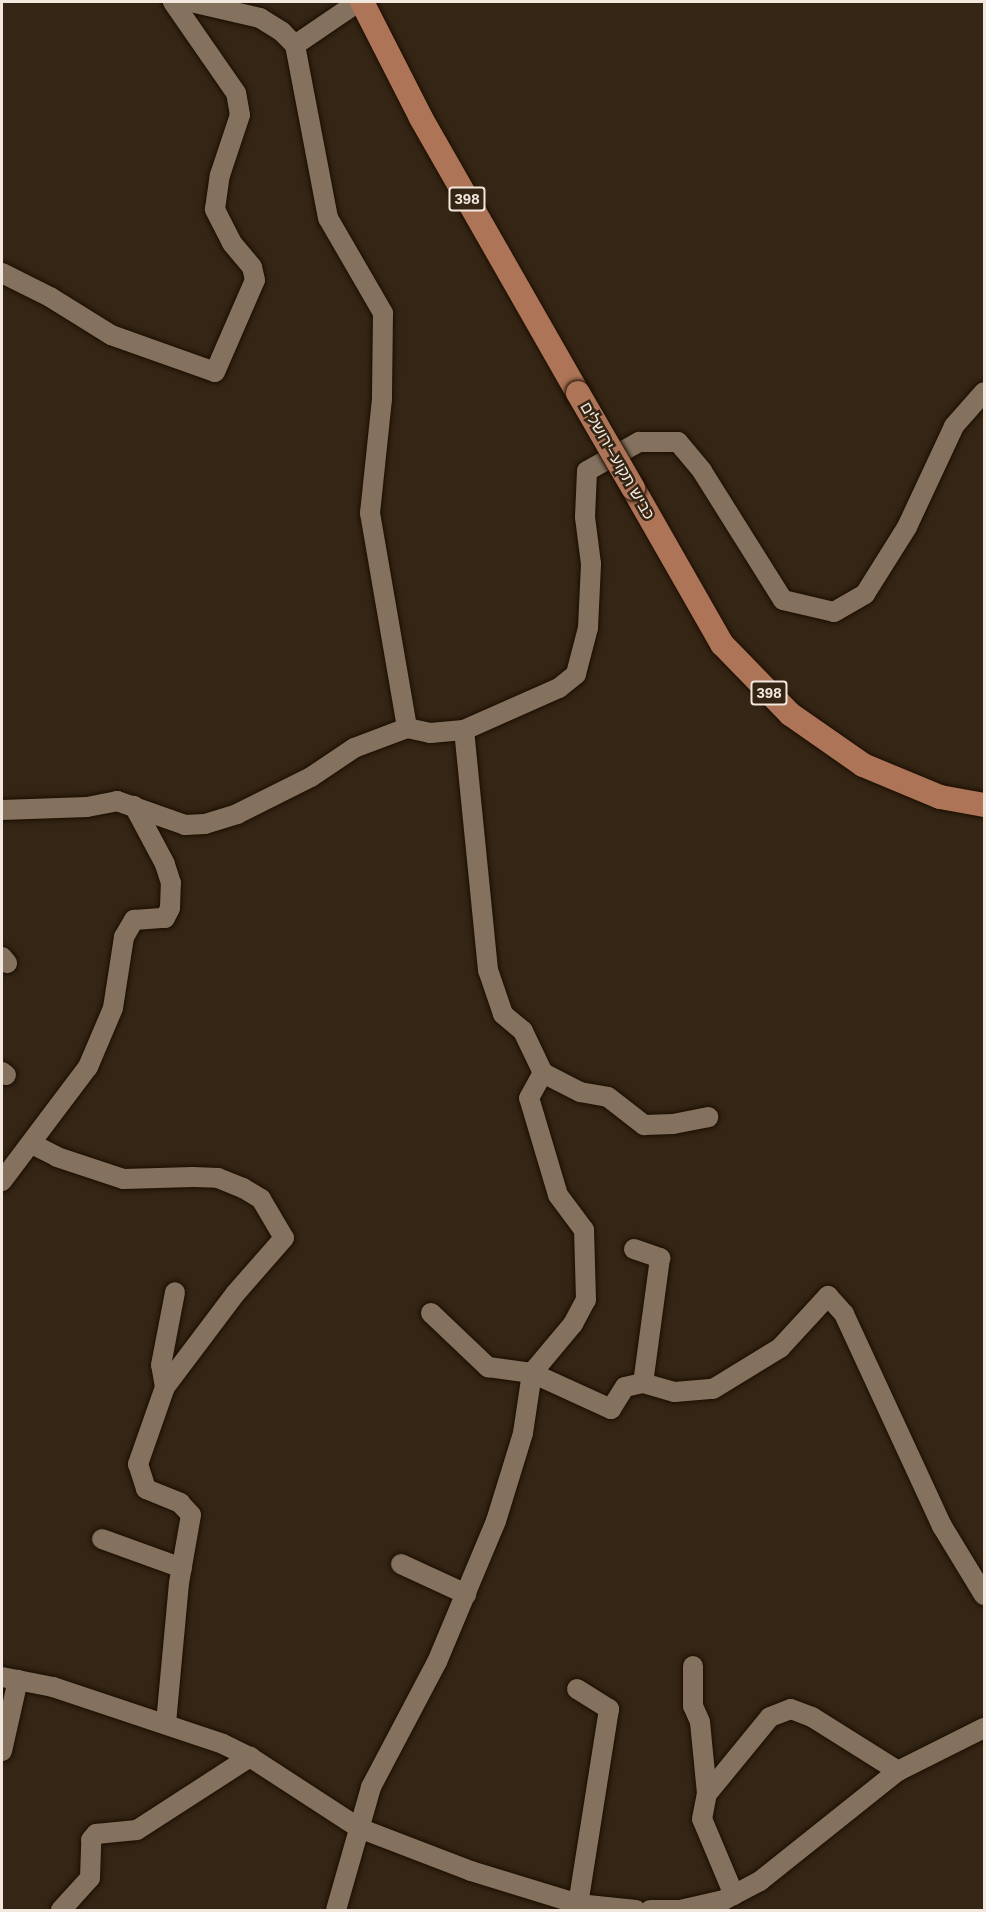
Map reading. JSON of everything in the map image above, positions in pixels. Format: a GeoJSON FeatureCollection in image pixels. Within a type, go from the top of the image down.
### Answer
{"type":"FeatureCollection","features":[{"type":"Feature","properties":{"kind":"main road","name":"כביש תקוע–ירושלים"},"geometry":{"type":"LineString","coordinates":[[360,2],[421,118],[722,644],[790,714],[863,765],[940,797],[984,805]]}},
{"type":"Feature","properties":{"kind":"street"},"geometry":{"type":"LineString","coordinates":[[2,273],[50,297],[111,335],[215,372],[255,280],[252,267],[232,243],[215,209],[220,175],[240,115],[236,93],[173,2]]}},
{"type":"Feature","properties":{"kind":"street"},"geometry":{"type":"LineString","coordinates":[[191,2],[260,18],[295,45],[328,218],[383,312],[382,399],[370,513],[407,728]]}},
{"type":"Feature","properties":{"kind":"street"},"geometry":{"type":"LineString","coordinates":[[295,45],[315,29],[360,2]]}},
{"type":"Feature","properties":{"kind":"street"},"geometry":{"type":"LineString","coordinates":[[2,810],[87,807],[117,801],[185,825],[205,824],[237,814],[311,777],[354,748],[407,728],[430,734],[464,729],[559,688],[576,674],[588,628],[590,601],[585,517],[587,471],[639,442],[678,442],[702,471],[783,600],[834,612],[865,594],[907,527],[954,426],[984,392]]}},
{"type":"Feature","properties":{"kind":"street"},"geometry":{"type":"LineString","coordinates":[[954,426],[984,415]]}},
{"type":"Feature","properties":{"kind":"street"},"geometry":{"type":"LineString","coordinates":[[464,729],[488,970],[502,1014],[524,1031],[543,1073],[580,1092],[608,1097],[644,1125],[673,1125],[708,1117]]}},
{"type":"Feature","properties":{"kind":"street"},"geometry":{"type":"LineString","coordinates":[[2,1181],[88,1067],[113,1008],[124,937],[134,920],[165,918],[170,908],[171,883],[165,864],[134,806]]}},
{"type":"Feature","properties":{"kind":"street"},"geometry":{"type":"LineString","coordinates":[[336,1911],[371,1786],[437,1662],[496,1521],[523,1433],[532,1373],[573,1324],[586,1300],[584,1230],[558,1196],[529,1098],[543,1073]]}},
{"type":"Feature","properties":{"kind":"street"},"geometry":{"type":"LineString","coordinates":[[32,1144],[57,1157],[123,1179],[218,1178],[261,1199],[284,1238],[235,1294],[165,1387],[138,1464],[146,1489],[180,1503],[191,1515],[182,1568],[166,1724]]}},
{"type":"Feature","properties":{"kind":"street"},"geometry":{"type":"LineString","coordinates":[[634,1249],[660,1258],[643,1383]]}},
{"type":"Feature","properties":{"kind":"street"},"geometry":{"type":"LineString","coordinates":[[165,1387],[161,1365],[175,1292]]}},
{"type":"Feature","properties":{"kind":"street"},"geometry":{"type":"LineString","coordinates":[[431,1313],[488,1366],[532,1373],[611,1409],[626,1387],[643,1383],[675,1392],[713,1389],[780,1348],[828,1296],[844,1314],[942,1526],[984,1595]]}},
{"type":"Feature","properties":{"kind":"street"},"geometry":{"type":"LineString","coordinates":[[102,1539],[182,1568]]}},
{"type":"Feature","properties":{"kind":"street"},"geometry":{"type":"LineString","coordinates":[[401,1564],[466,1594]]}},
{"type":"Feature","properties":{"kind":"street"},"geometry":{"type":"LineString","coordinates":[[693,1666],[693,1706],[700,1722],[707,1794],[702,1819],[734,1895]]}},
{"type":"Feature","properties":{"kind":"street"},"geometry":{"type":"LineString","coordinates":[[2,1751],[10,1678],[53,1687],[166,1724],[250,1757],[359,1828],[471,1871],[578,1904],[636,1911]]}},
{"type":"Feature","properties":{"kind":"street"},"geometry":{"type":"LineString","coordinates":[[577,1689],[609,1709],[578,1904]]}},
{"type":"Feature","properties":{"kind":"street"},"geometry":{"type":"LineString","coordinates":[[707,1794],[770,1717],[791,1709],[812,1717],[898,1771]]}},
{"type":"Feature","properties":{"kind":"street"},"geometry":{"type":"LineString","coordinates":[[650,1911],[680,1910],[734,1895],[760,1881],[898,1771],[984,1728]]}},
{"type":"Feature","properties":{"kind":"street"},"geometry":{"type":"LineString","coordinates":[[61,1911],[90,1878],[91,1840],[96,1834],[137,1830],[250,1757]]}}]}
